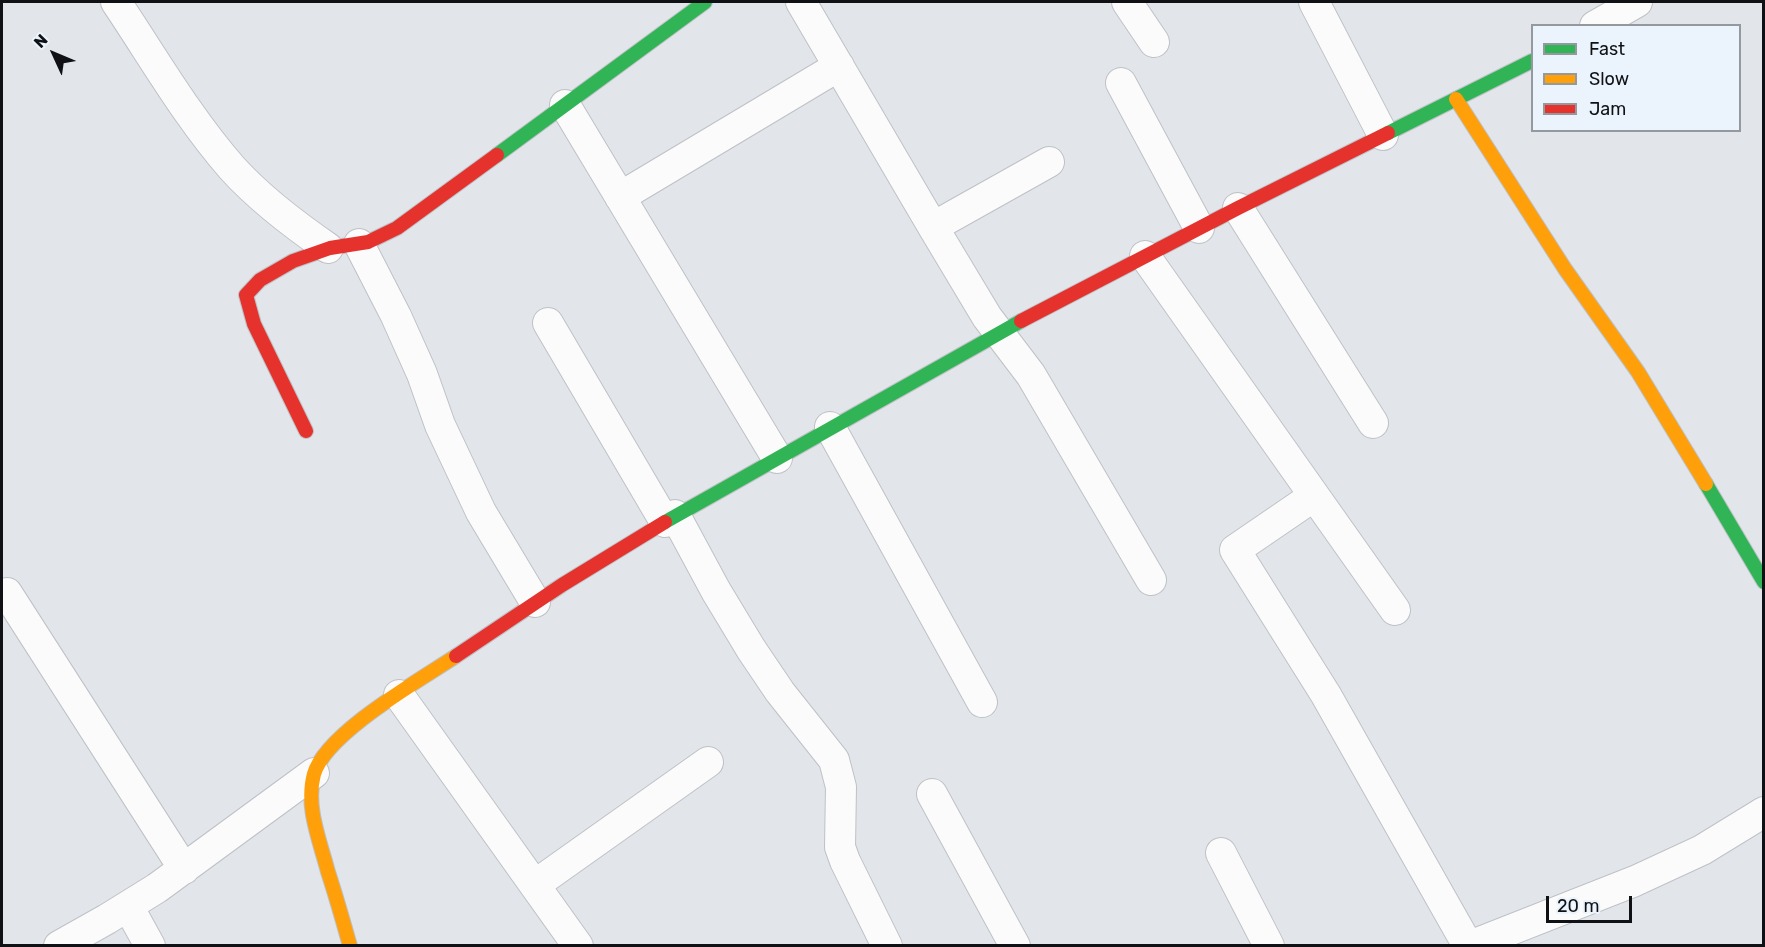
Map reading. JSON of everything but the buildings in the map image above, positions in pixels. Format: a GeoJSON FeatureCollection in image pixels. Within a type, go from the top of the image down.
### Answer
{"type":"FeatureCollection","features":[{"type":"Feature","properties":{"kind":"street"},"geometry":{"type":"LineString","coordinates":[[116,2],[206,136],[233,168],[265,201],[328,248]]}},
{"type":"Feature","properties":{"kind":"street"},"geometry":{"type":"LineString","coordinates":[[306,430],[254,324],[246,296],[250,287],[309,254],[328,248],[359,244],[397,228],[705,2]]}},
{"type":"Feature","properties":{"kind":"street"},"geometry":{"type":"LineString","coordinates":[[801,2],[933,227],[998,333],[1031,375],[1151,580]]}},
{"type":"Feature","properties":{"kind":"street"},"geometry":{"type":"LineString","coordinates":[[1127,2],[1154,42]]}},
{"type":"Feature","properties":{"kind":"street"},"geometry":{"type":"LineString","coordinates":[[1314,2],[1383,135]]}},
{"type":"Feature","properties":{"kind":"street"},"geometry":{"type":"LineString","coordinates":[[1598,24],[1637,2]]}},
{"type":"Feature","properties":{"kind":"street"},"geometry":{"type":"LineString","coordinates":[[350,945],[313,818],[310,794],[314,773],[321,759],[337,740],[365,717],[535,602],[670,519],[830,427],[998,333],[1145,256],[1531,61]]}},
{"type":"Feature","properties":{"kind":"street"},"geometry":{"type":"LineString","coordinates":[[620,197],[839,66]]}},
{"type":"Feature","properties":{"kind":"street"},"geometry":{"type":"LineString","coordinates":[[1121,83],[1199,228]]}},
{"type":"Feature","properties":{"kind":"street"},"geometry":{"type":"LineString","coordinates":[[1456,99],[1565,269],[1626,355],[1670,423],[1764,582]]}},
{"type":"Feature","properties":{"kind":"street"},"geometry":{"type":"LineString","coordinates":[[565,105],[777,458]]}},
{"type":"Feature","properties":{"kind":"street"},"geometry":{"type":"LineString","coordinates":[[933,227],[1049,162]]}},
{"type":"Feature","properties":{"kind":"street"},"geometry":{"type":"LineString","coordinates":[[1238,208],[1373,423]]}},
{"type":"Feature","properties":{"kind":"street"},"geometry":{"type":"LineString","coordinates":[[359,244],[400,326],[422,375],[440,425],[481,512],[535,602]]}},
{"type":"Feature","properties":{"kind":"street"},"geometry":{"type":"LineString","coordinates":[[1145,256],[1395,610]]}},
{"type":"Feature","properties":{"kind":"street"},"geometry":{"type":"LineString","coordinates":[[548,323],[750,649],[780,692],[834,760],[841,787],[840,847],[887,945]]}},
{"type":"Feature","properties":{"kind":"street"},"geometry":{"type":"LineString","coordinates":[[830,427],[982,702]]}},
{"type":"Feature","properties":{"kind":"street"},"geometry":{"type":"LineString","coordinates":[[1314,496],[1235,550],[1326,695],[1469,945],[1635,881],[1702,850],[1764,812]]}},
{"type":"Feature","properties":{"kind":"street"},"geometry":{"type":"LineString","coordinates":[[7,593],[184,869]]}},
{"type":"Feature","properties":{"kind":"street"},"geometry":{"type":"LineString","coordinates":[[399,695],[578,945]]}},
{"type":"Feature","properties":{"kind":"street"},"geometry":{"type":"LineString","coordinates":[[536,885],[708,762]]}},
{"type":"Feature","properties":{"kind":"street"},"geometry":{"type":"LineString","coordinates":[[60,945],[128,906],[184,869],[314,773]]}},
{"type":"Feature","properties":{"kind":"street"},"geometry":{"type":"LineString","coordinates":[[932,794],[1015,945]]}},
{"type":"Feature","properties":{"kind":"street"},"geometry":{"type":"LineString","coordinates":[[1221,853],[1269,945]]}},
{"type":"Feature","properties":{"kind":"street"},"geometry":{"type":"LineString","coordinates":[[128,906],[150,945]]}},
{"type":"Feature","properties":{"kind":"traffic: fast"},"geometry":{"type":"LineString","coordinates":[[497,155],[705,2]]}},
{"type":"Feature","properties":{"kind":"traffic: fast"},"geometry":{"type":"LineString","coordinates":[[1388,133],[1531,62]]}},
{"type":"Feature","properties":{"kind":"traffic: fast"},"geometry":{"type":"LineString","coordinates":[[665,522],[1021,321]]}},
{"type":"Feature","properties":{"kind":"traffic: fast"},"geometry":{"type":"LineString","coordinates":[[1706,484],[1764,582]]}},
{"type":"Feature","properties":{"kind":"traffic: slow"},"geometry":{"type":"LineString","coordinates":[[1456,99],[1565,269],[1638,372],[1706,484]]}},
{"type":"Feature","properties":{"kind":"traffic: slow"},"geometry":{"type":"LineString","coordinates":[[350,946],[312,811],[314,774],[322,758],[355,725],[398,693],[456,656]]}},
{"type":"Feature","properties":{"kind":"traffic: jam"},"geometry":{"type":"LineString","coordinates":[[1021,321],[1388,133]]}},
{"type":"Feature","properties":{"kind":"traffic: jam"},"geometry":{"type":"LineString","coordinates":[[306,431],[254,324],[246,295],[260,280],[293,261],[330,248],[368,242],[397,228],[497,155]]}},
{"type":"Feature","properties":{"kind":"traffic: jam"},"geometry":{"type":"LineString","coordinates":[[456,656],[562,585],[665,522]]}}]}
